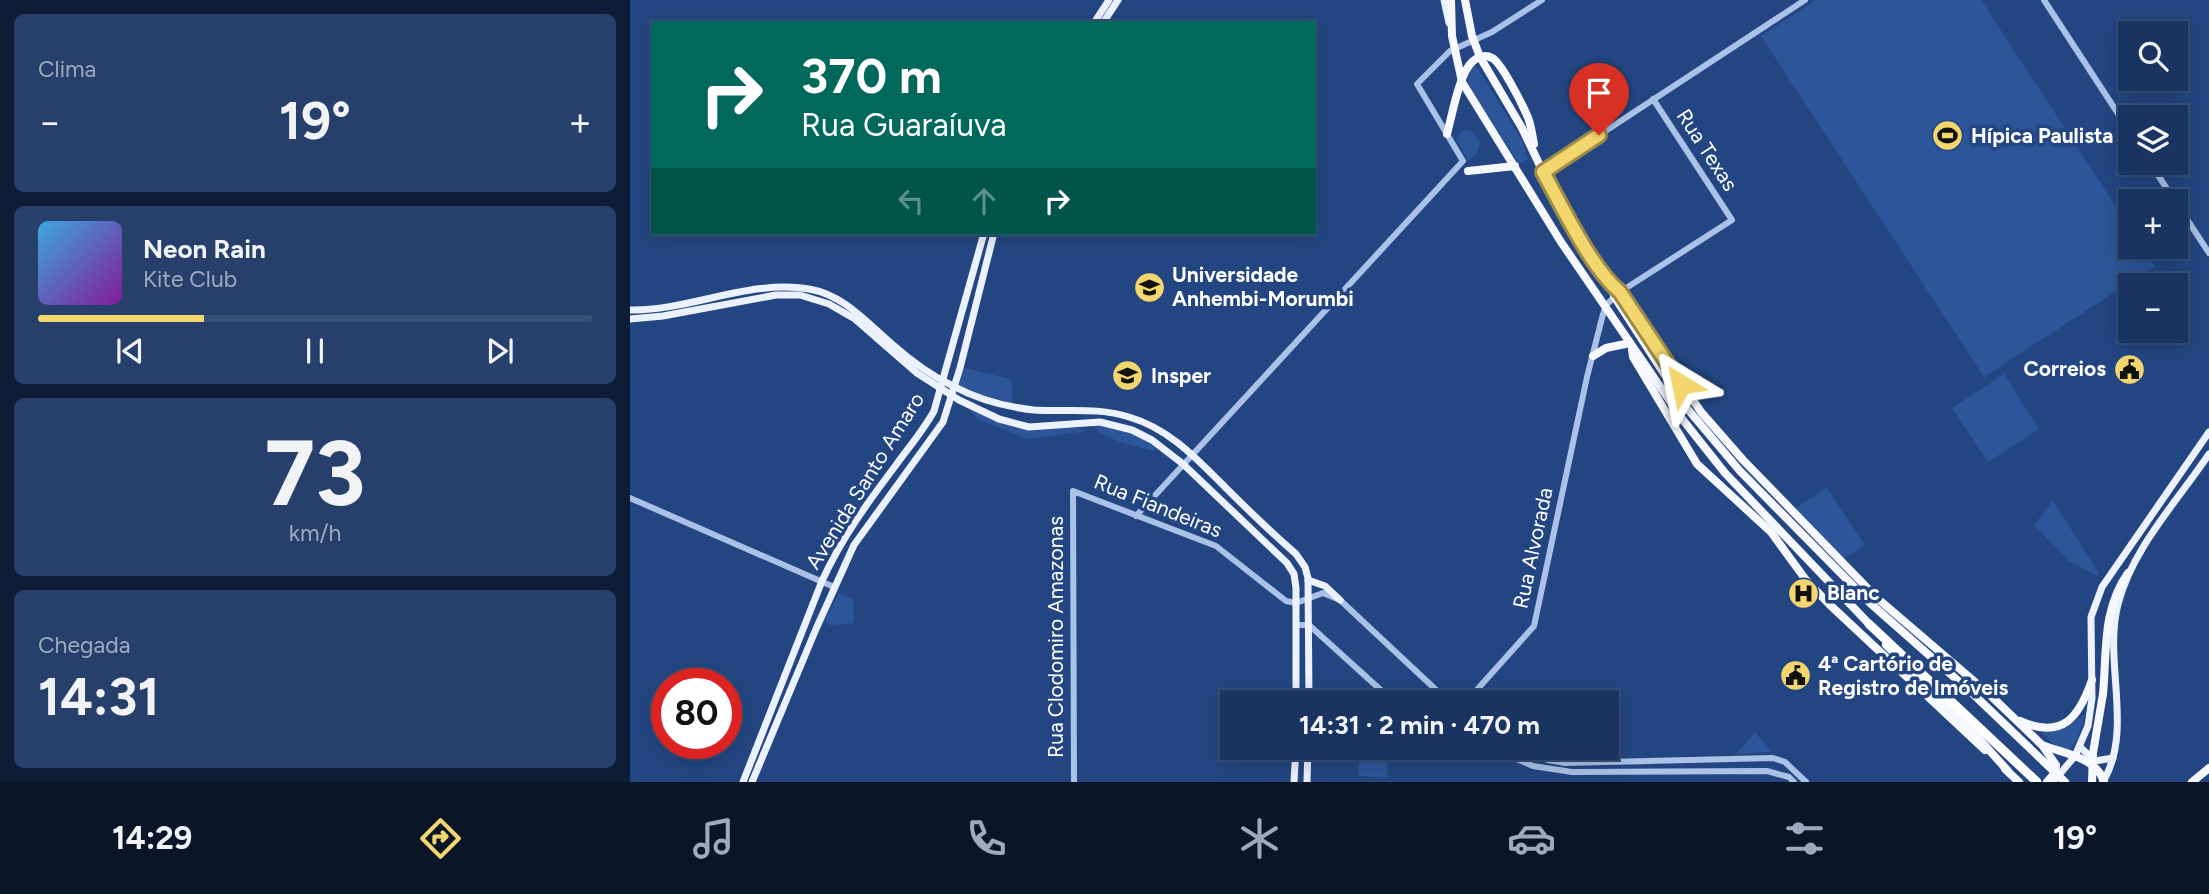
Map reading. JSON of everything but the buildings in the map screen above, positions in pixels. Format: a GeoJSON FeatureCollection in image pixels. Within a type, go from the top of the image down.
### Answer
{"type":"FeatureCollection","features":[{"type":"Feature","properties":{"kind":"highway"},"geometry":{"type":"LineString","coordinates":[[1451,0],[1452,36],[1462,82],[1561,242],[1683,420],[1725,473],[1869,624],[1898,659],[1961,719],[2008,771]]}},
{"type":"Feature","properties":{"kind":"highway"},"geometry":{"type":"LineString","coordinates":[[1466,1],[1473,41],[1480,57]]}},
{"type":"Feature","properties":{"kind":"highway"},"geometry":{"type":"LineString","coordinates":[[1447,134],[1469,66],[1480,57],[1496,60],[1527,114],[1538,162],[1543,172],[1579,236],[1685,406],[1740,471],[1870,603],[1969,690],[2065,782]]}},
{"type":"Feature","properties":{"kind":"highway"},"geometry":{"type":"LineString","coordinates":[[1468,171],[1515,166]]}},
{"type":"Feature","properties":{"kind":"highway"},"geometry":{"type":"LineString","coordinates":[[1617,294],[1706,419],[1788,508],[1888,608],[1958,666],[2042,745],[2056,765],[2055,773],[2047,782]]}},
{"type":"Feature","properties":{"kind":"highway"},"geometry":{"type":"LineString","coordinates":[[1593,356],[1606,348],[1631,344]]}},
{"type":"Feature","properties":{"kind":"highway"},"geometry":{"type":"LineString","coordinates":[[1631,344],[1633,357],[1697,464],[1771,532],[1806,580],[1830,605],[2019,782]]}},
{"type":"Feature","properties":{"kind":"highway"},"geometry":{"type":"LineString","coordinates":[[2092,782],[2093,753],[2103,694],[2107,621],[2127,573]]}},
{"type":"Feature","properties":{"kind":"highway"},"geometry":{"type":"LineString","coordinates":[[1888,608],[1897,622],[1945,663],[1969,690]]}},
{"type":"Feature","properties":{"kind":"highway"},"geometry":{"type":"LineString","coordinates":[[1869,624],[1945,693],[2036,782]]}},
{"type":"Feature","properties":{"kind":"highway"},"geometry":{"type":"LineString","coordinates":[[2008,712],[2021,722],[2032,725],[2062,725],[2079,712],[2092,680]]}},
{"type":"Feature","properties":{"kind":"highway"},"geometry":{"type":"LineString","coordinates":[[2042,745],[2095,765],[2104,782]]}},
{"type":"Feature","properties":{"kind":"highway"},"geometry":{"type":"LineString","coordinates":[[2192,782],[2209,768]]}},
{"type":"Feature","properties":{"kind":"highway"},"geometry":{"type":"LineString","coordinates":[[2197,782],[2209,768]]}},
{"type":"Feature","properties":{"kind":"main road"},"geometry":{"type":"LineString","coordinates":[[1095,21],[1109,0]]}},
{"type":"Feature","properties":{"kind":"main road"},"geometry":{"type":"LineString","coordinates":[[1104,21],[1118,0]]}},
{"type":"Feature","properties":{"kind":"main road"},"geometry":{"type":"LineString","coordinates":[[1444,0],[1452,36]]}},
{"type":"Feature","properties":{"kind":"main road","name":"Avenida Santo Amaro"},"geometry":{"type":"LineString","coordinates":[[743,782],[822,581],[856,521],[925,428],[934,411],[983,235]]}},
{"type":"Feature","properties":{"kind":"main road","name":"Avenida Santo Amaro"},"geometry":{"type":"LineString","coordinates":[[752,782],[847,558],[865,527],[939,428],[953,391],[993,235]]}},
{"type":"Feature","properties":{"kind":"main road"},"geometry":{"type":"LineString","coordinates":[[630,310],[655,309],[768,288],[812,289],[850,307],[942,385]]}},
{"type":"Feature","properties":{"kind":"main road"},"geometry":{"type":"LineString","coordinates":[[630,319],[663,316],[775,296],[803,296],[847,313],[899,360],[999,419],[1034,427],[1090,422],[1115,425],[1152,440],[1183,464],[1287,563],[1295,577],[1296,690]]}},
{"type":"Feature","properties":{"kind":"main road"},"geometry":{"type":"LineString","coordinates":[[953,391],[1032,409],[1108,412],[1129,416],[1163,430],[1192,454],[1296,554],[1305,567],[1309,597],[1309,690]]}},
{"type":"Feature","properties":{"kind":"main road"},"geometry":{"type":"LineString","coordinates":[[999,419],[1010,419],[1013,406]]}},
{"type":"Feature","properties":{"kind":"main road"},"geometry":{"type":"LineString","coordinates":[[1032,409],[1022,419],[1024,424],[1034,427]]}},
{"type":"Feature","properties":{"kind":"main road"},"geometry":{"type":"LineString","coordinates":[[2053,782],[2080,747],[2091,712],[2091,617],[2102,587],[2209,432]]}},
{"type":"Feature","properties":{"kind":"main road"},"geometry":{"type":"LineString","coordinates":[[2104,782],[2113,758],[2117,732],[2113,663],[2114,623],[2127,573],[2209,454]]}},
{"type":"Feature","properties":{"kind":"main road"},"geometry":{"type":"LineString","coordinates":[[1308,580],[1325,586],[1340,600]]}},
{"type":"Feature","properties":{"kind":"main road"},"geometry":{"type":"LineString","coordinates":[[2080,747],[2095,761],[2113,758]]}},
{"type":"Feature","properties":{"kind":"main road"},"geometry":{"type":"LineString","coordinates":[[1294,782],[1295,760]]}},
{"type":"Feature","properties":{"kind":"main road"},"geometry":{"type":"LineString","coordinates":[[1307,782],[1308,760]]}},
{"type":"Feature","properties":{"kind":"street"},"geometry":{"type":"LineString","coordinates":[[1136,516],[1463,161],[1418,84],[1454,49],[1492,32],[1542,0]]}},
{"type":"Feature","properties":{"kind":"street"},"geometry":{"type":"LineString","coordinates":[[1543,172],[1805,0]]}},
{"type":"Feature","properties":{"kind":"street"},"geometry":{"type":"LineString","coordinates":[[2044,0],[2118,114]]}},
{"type":"Feature","properties":{"kind":"street","name":"Rua Texas"},"geometry":{"type":"LineString","coordinates":[[1617,294],[1732,220],[1653,99]]}},
{"type":"Feature","properties":{"kind":"street"},"geometry":{"type":"LineString","coordinates":[[2188,221],[2209,253]]}},
{"type":"Feature","properties":{"kind":"street"},"geometry":{"type":"LineString","coordinates":[[1606,305],[1617,294]]}},
{"type":"Feature","properties":{"kind":"street","name":"Rua Alvorada"},"geometry":{"type":"LineString","coordinates":[[1477,690],[1534,626],[1587,377],[1606,305]]}},
{"type":"Feature","properties":{"kind":"street","name":"Rua Fiandeiras"},"geometry":{"type":"LineString","coordinates":[[1073,491],[1216,546],[1282,600],[1296,603]]}},
{"type":"Feature","properties":{"kind":"street","name":"Rua Clodomiro Amazonas"},"geometry":{"type":"LineString","coordinates":[[1073,491],[1074,782]]}},
{"type":"Feature","properties":{"kind":"street"},"geometry":{"type":"LineString","coordinates":[[630,498],[834,587]]}},
{"type":"Feature","properties":{"kind":"street"},"geometry":{"type":"LineString","coordinates":[[1296,603],[1323,593],[1340,600],[1437,690]]}},
{"type":"Feature","properties":{"kind":"street"},"geometry":{"type":"LineString","coordinates":[[1296,625],[1308,625],[1381,690]]}},
{"type":"Feature","properties":{"kind":"street"},"geometry":{"type":"LineString","coordinates":[[1768,758],[1773,753],[1771,748]]}},
{"type":"Feature","properties":{"kind":"street"},"geometry":{"type":"LineString","coordinates":[[1548,760],[1589,762],[1768,758],[1785,762],[1806,782]]}},
{"type":"Feature","properties":{"kind":"street"},"geometry":{"type":"LineString","coordinates":[[1521,760],[1572,772],[1767,771],[1792,780]]}},
{"type":"Feature","properties":{"kind":"shaded area","name":"Hípica Paulista"},"geometry":{"type":"Polygon","coordinates":[[[1816,0],[1981,0],[2118,210],[2118,259],[2150,259],[2155,266],[2144,273],[2118,273],[2118,290],[1984,377],[1761,36],[1816,0]]]}},
{"type":"Feature","properties":{"kind":"shaded area"},"geometry":{"type":"Polygon","coordinates":[[[1474,65],[1522,140],[1528,159],[1519,164],[1469,86],[1468,79],[1474,65]]]}},
{"type":"Feature","properties":{"kind":"shaded area"},"geometry":{"type":"Polygon","coordinates":[[[1463,130],[1472,132],[1480,141],[1477,154],[1468,161],[1456,139],[1463,130]]]}},
{"type":"Feature","properties":{"kind":"shaded area"},"geometry":{"type":"Polygon","coordinates":[[[965,368],[1010,379],[1012,403],[974,393],[958,385],[961,371],[965,368]]]}},
{"type":"Feature","properties":{"kind":"shaded area"},"geometry":{"type":"Polygon","coordinates":[[[2004,374],[2039,429],[1988,462],[1952,408],[2004,374]]]}},
{"type":"Feature","properties":{"kind":"shaded area"},"geometry":{"type":"Polygon","coordinates":[[[968,408],[1011,427],[1065,427],[1087,431],[1028,439],[979,420],[968,408]]]}},
{"type":"Feature","properties":{"kind":"shaded area"},"geometry":{"type":"Polygon","coordinates":[[[1092,425],[1133,432],[1158,446],[1154,451],[1121,442],[1098,431],[1092,425]]]}},
{"type":"Feature","properties":{"kind":"shaded area"},"geometry":{"type":"Polygon","coordinates":[[[1827,488],[1865,545],[1844,559],[1796,508],[1827,488]]]}},
{"type":"Feature","properties":{"kind":"shaded area"},"geometry":{"type":"Polygon","coordinates":[[[2053,501],[2099,573],[2097,576],[2069,561],[2034,525],[2053,501]]]}},
{"type":"Feature","properties":{"kind":"shaded area"},"geometry":{"type":"Polygon","coordinates":[[[839,593],[853,600],[852,624],[829,625],[825,621],[839,593]]]}},
{"type":"Feature","properties":{"kind":"shaded area"},"geometry":{"type":"Polygon","coordinates":[[[1376,688],[1378,690],[1311,690],[1376,688]]]}},
{"type":"Feature","properties":{"kind":"shaded area"},"geometry":{"type":"Polygon","coordinates":[[[2085,714],[2078,738],[2066,756],[2041,732],[2065,729],[2085,714]]]}},
{"type":"Feature","properties":{"kind":"shaded area"},"geometry":{"type":"Polygon","coordinates":[[[1755,733],[1770,749],[1769,752],[1736,754],[1755,733]]]}},
{"type":"Feature","properties":{"kind":"shaded area"},"geometry":{"type":"Polygon","coordinates":[[[1358,760],[1388,760],[1387,777],[1359,776],[1358,760]]]}},
{"type":"Feature","properties":{"kind":"place","name":"Hípica Paulista"},"geometry":{"type":"Point","coordinates":[1948,136]}},
{"type":"Feature","properties":{"kind":"place","name":"Universidade Anhembi-Morumbi"},"geometry":{"type":"Point","coordinates":[1149,287]}},
{"type":"Feature","properties":{"kind":"place","name":"Correios"},"geometry":{"type":"Point","coordinates":[2129,369]}},
{"type":"Feature","properties":{"kind":"place","name":"Insper"},"geometry":{"type":"Point","coordinates":[1128,376]}},
{"type":"Feature","properties":{"kind":"place","name":"Blanc"},"geometry":{"type":"Point","coordinates":[1804,593]}},
{"type":"Feature","properties":{"kind":"place","name":"4ª Cartório de Registro de Imóveis"},"geometry":{"type":"Point","coordinates":[1795,676]}},
{"type":"Feature","properties":{"kind":"route"},"geometry":{"type":"LineString","coordinates":[[1599,135],[1543,172],[1579,236],[1681,384]]}}]}
